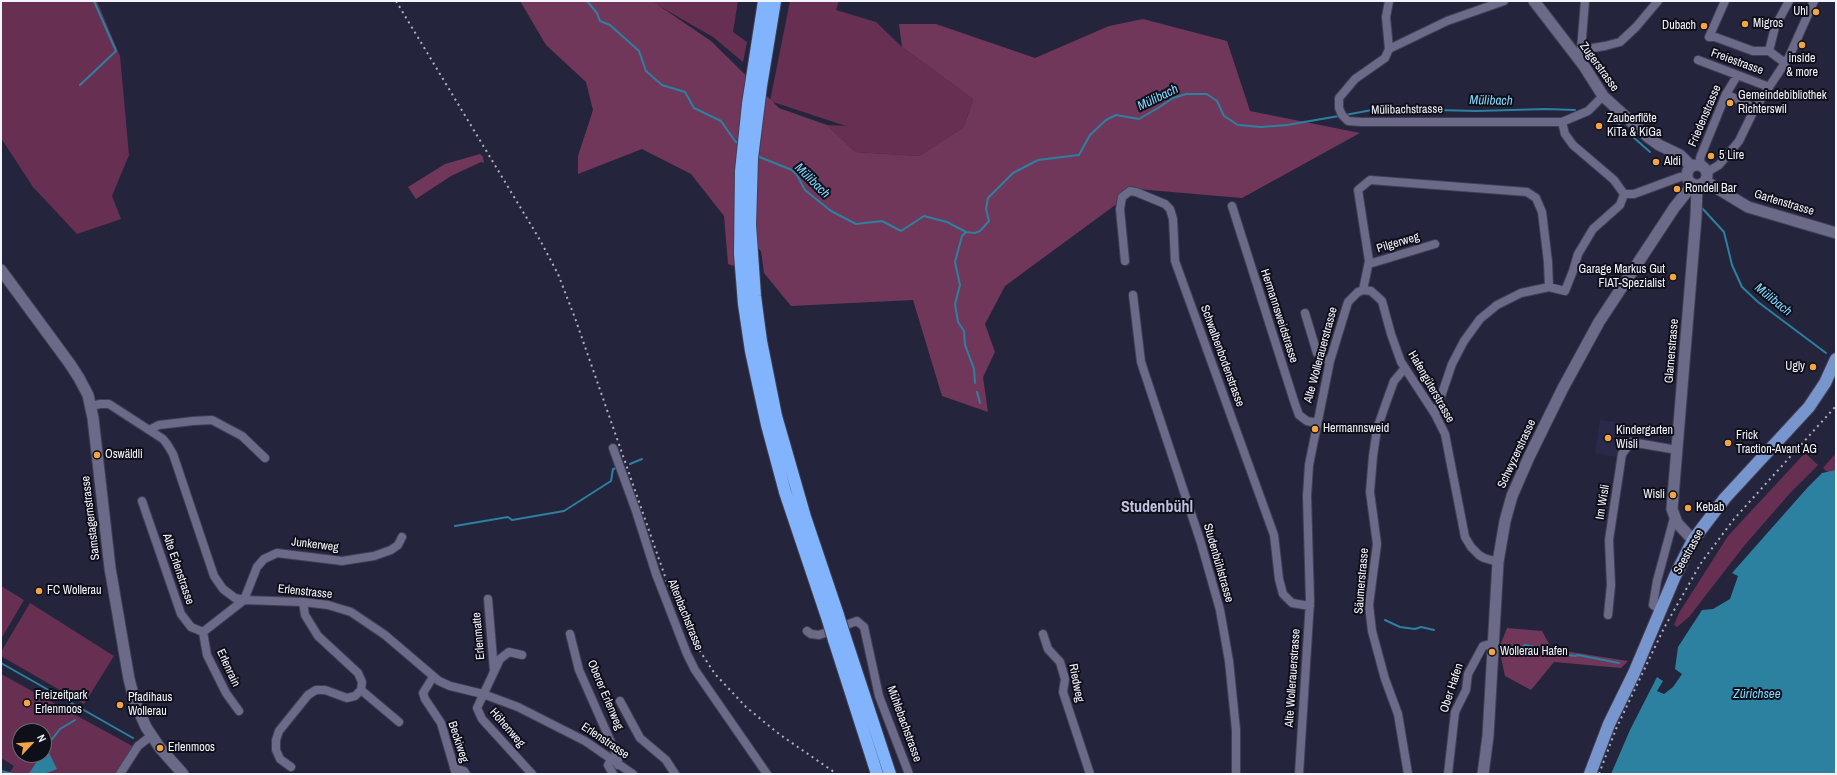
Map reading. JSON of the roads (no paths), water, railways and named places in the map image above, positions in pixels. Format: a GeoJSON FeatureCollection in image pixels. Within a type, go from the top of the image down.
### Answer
{"type":"FeatureCollection","features":[{"type":"Feature","properties":{"kind":"highway"},"geometry":{"type":"LineString","coordinates":[[755,86],[764,1]]}},
{"type":"Feature","properties":{"kind":"highway"},"geometry":{"type":"LineString","coordinates":[[775,1],[755,86],[742,158],[745,224],[757,315],[770,388],[877,774]]}},
{"type":"Feature","properties":{"kind":"highway"},"geometry":{"type":"LineString","coordinates":[[839,637],[890,774]]}},
{"type":"Feature","properties":{"kind":"main road","name":"Zugerstrasse"},"geometry":{"type":"LineString","coordinates":[[1534,1],[1577,52],[1603,96],[1648,137],[1659,145],[1680,155],[1699,176]]}},
{"type":"Feature","properties":{"kind":"main road","name":"Gartenstrasse"},"geometry":{"type":"LineString","coordinates":[[1699,176],[1748,207],[1836,233]]}},
{"type":"Feature","properties":{"kind":"main road","name":"Glarnerstrasse"},"geometry":{"type":"LineString","coordinates":[[1674,518],[1673,495],[1699,176]]}},
{"type":"Feature","properties":{"kind":"main road","name":"Schwyzerstrasse"},"geometry":{"type":"LineString","coordinates":[[1483,774],[1488,736],[1498,562],[1505,521],[1512,496],[1529,457],[1563,388],[1599,322],[1674,208],[1699,176]]}},
{"type":"Feature","properties":{"kind":"main road","name":"Samstagernstrasse"},"geometry":{"type":"LineString","coordinates":[[1,270],[79,378],[88,395],[91,406],[108,555],[129,679],[140,717],[151,736],[183,774]]}},
{"type":"Feature","properties":{"kind":"main road","name":"Seestrasse"},"geometry":{"type":"LineString","coordinates":[[1590,774],[1609,724],[1632,677],[1680,565],[1693,540],[1725,498],[1809,407],[1825,383],[1836,359]]}},
{"type":"Feature","properties":{"kind":"main road"},"geometry":{"type":"LineString","coordinates":[[1674,518],[1683,531],[1693,540]]}},
{"type":"Feature","properties":{"kind":"street"},"geometry":{"type":"LineString","coordinates":[[1389,1],[1386,17],[1389,49],[1447,21],[1504,1]]}},
{"type":"Feature","properties":{"kind":"street"},"geometry":{"type":"LineString","coordinates":[[1586,1],[1577,52],[1620,42],[1636,27],[1658,1]]}},
{"type":"Feature","properties":{"kind":"street"},"geometry":{"type":"LineString","coordinates":[[1725,1],[1709,37],[1715,37],[1753,51],[1769,51],[1786,63]]}},
{"type":"Feature","properties":{"kind":"street"},"geometry":{"type":"LineString","coordinates":[[1769,51],[1775,27],[1789,1]]}},
{"type":"Feature","properties":{"kind":"street"},"geometry":{"type":"LineString","coordinates":[[1699,176],[1719,165],[1739,142],[1755,108],[1786,63],[1814,1]]}},
{"type":"Feature","properties":{"kind":"street","name":"Mülibachstrasse"},"geometry":{"type":"LineString","coordinates":[[1389,49],[1385,58],[1355,79],[1345,89],[1339,98],[1339,108],[1342,115],[1348,121],[1562,122],[1588,111],[1603,96]]}},
{"type":"Feature","properties":{"kind":"street","name":"Freiestrasse"},"geometry":{"type":"LineString","coordinates":[[1698,60],[1769,87]]}},
{"type":"Feature","properties":{"kind":"street","name":"Friedenstrasse"},"geometry":{"type":"LineString","coordinates":[[1699,176],[1700,158],[1726,94],[1737,76]]}},
{"type":"Feature","properties":{"kind":"street"},"geometry":{"type":"LineString","coordinates":[[1726,94],[1755,108]]}},
{"type":"Feature","properties":{"kind":"street"},"geometry":{"type":"LineString","coordinates":[[1562,122],[1565,134],[1573,145],[1614,180],[1624,194]]}},
{"type":"Feature","properties":{"kind":"street"},"geometry":{"type":"LineString","coordinates":[[1624,194],[1634,194],[1680,177]]}},
{"type":"Feature","properties":{"kind":"street"},"geometry":{"type":"LineString","coordinates":[[1363,290],[1369,264],[1358,190],[1370,180],[1527,192],[1536,198],[1542,212],[1548,262],[1549,287]]}},
{"type":"Feature","properties":{"kind":"street","name":"Schwalbenbodenstrasse"},"geometry":{"type":"LineString","coordinates":[[1124,261],[1120,209],[1122,197],[1130,191],[1165,204],[1170,209],[1173,219],[1175,261],[1274,535],[1283,594],[1292,602],[1310,606]]}},
{"type":"Feature","properties":{"kind":"street"},"geometry":{"type":"LineString","coordinates":[[1435,414],[1452,364],[1464,340],[1480,319],[1497,305],[1521,293],[1549,287],[1565,291],[1578,254],[1593,229],[1620,205],[1624,194]]}},
{"type":"Feature","properties":{"kind":"street","name":"Hermannsweidstrasse"},"geometry":{"type":"LineString","coordinates":[[1232,206],[1295,404],[1300,415],[1307,421],[1317,423]]}},
{"type":"Feature","properties":{"kind":"street","name":"Pilgerweg"},"geometry":{"type":"LineString","coordinates":[[1369,264],[1435,244]]}},
{"type":"Feature","properties":{"kind":"street","name":"Hafengüterstrasse"},"geometry":{"type":"LineString","coordinates":[[1363,290],[1376,294],[1382,301],[1395,348],[1405,368],[1435,414],[1445,434],[1460,522],[1465,537],[1471,547],[1479,555],[1498,562]]}},
{"type":"Feature","properties":{"kind":"street","name":"Alte Wollerauerstrasse"},"geometry":{"type":"LineString","coordinates":[[1299,774],[1310,606],[1308,480],[1317,423],[1330,361],[1348,302],[1353,295],[1363,290]]}},
{"type":"Feature","properties":{"kind":"street","name":"Studenbühlstrasse"},"geometry":{"type":"LineString","coordinates":[[1133,295],[1141,362],[1201,543],[1220,610],[1229,661],[1235,722],[1236,774]]}},
{"type":"Feature","properties":{"kind":"street"},"geometry":{"type":"LineString","coordinates":[[1305,313],[1317,353],[1322,358],[1330,361]]}},
{"type":"Feature","properties":{"kind":"street","name":"Säumerstrasse"},"geometry":{"type":"LineString","coordinates":[[1405,368],[1394,381],[1377,429],[1370,492],[1377,544],[1369,605],[1372,631],[1385,679],[1398,714],[1408,774]]}},
{"type":"Feature","properties":{"kind":"street","name":"Erlenstrasse"},"geometry":{"type":"LineString","coordinates":[[91,406],[109,404],[163,439],[172,454],[214,576],[223,589],[235,598],[244,600],[303,602],[328,605],[351,612],[385,635],[433,677],[450,686],[483,694],[518,706],[592,745],[618,765],[633,774]]}},
{"type":"Feature","properties":{"kind":"street"},"geometry":{"type":"LineString","coordinates":[[149,430],[159,425],[212,420],[242,436],[265,458]]}},
{"type":"Feature","properties":{"kind":"street","name":"Im Wisli"},"geometry":{"type":"LineString","coordinates":[[1608,615],[1611,585],[1609,540],[1622,454],[1631,442],[1677,450]]}},
{"type":"Feature","properties":{"kind":"street","name":"Altenbachstrasse"},"geometry":{"type":"LineString","coordinates":[[614,448],[656,574],[687,654],[695,670],[767,774]]}},
{"type":"Feature","properties":{"kind":"street","name":"Alte Erlenstrasse"},"geometry":{"type":"LineString","coordinates":[[142,501],[181,614],[191,627],[203,632]]}},
{"type":"Feature","properties":{"kind":"street","name":"Glarnerstrasse"},"geometry":{"type":"LineString","coordinates":[[1661,610],[1653,606],[1657,581],[1674,518]]}},
{"type":"Feature","properties":{"kind":"street","name":"Junkerweg"},"geometry":{"type":"LineString","coordinates":[[244,600],[257,567],[264,558],[278,553],[342,561],[374,556],[391,550],[398,545],[402,537]]}},
{"type":"Feature","properties":{"kind":"street","name":"Erlenmatte"},"geometry":{"type":"LineString","coordinates":[[488,598],[494,671]]}},
{"type":"Feature","properties":{"kind":"street"},"geometry":{"type":"LineString","coordinates":[[203,632],[244,600]]}},
{"type":"Feature","properties":{"kind":"street"},"geometry":{"type":"LineString","coordinates":[[291,768],[280,759],[276,750],[276,740],[279,731],[308,695],[316,690],[325,690],[347,698],[355,696],[360,690],[362,682],[358,673],[318,636],[305,614],[303,602]]}},
{"type":"Feature","properties":{"kind":"street","name":"Mühlebachstrasse"},"geometry":{"type":"LineString","coordinates":[[807,631],[811,634],[820,635],[857,621],[864,627],[879,696],[909,774]]}},
{"type":"Feature","properties":{"kind":"street","name":"Erlenrain"},"geometry":{"type":"LineString","coordinates":[[203,632],[207,656],[226,693],[239,711]]}},
{"type":"Feature","properties":{"kind":"street","name":"Oberer Erlenweg"},"geometry":{"type":"LineString","coordinates":[[570,634],[579,670],[615,751],[618,765]]}},
{"type":"Feature","properties":{"kind":"street","name":"Riedweg"},"geometry":{"type":"LineString","coordinates":[[1043,634],[1048,650],[1060,662],[1065,679],[1063,692],[1090,774]]}},
{"type":"Feature","properties":{"kind":"street","name":"Ober Hafen"},"geometry":{"type":"LineString","coordinates":[[1448,774],[1455,712],[1466,690],[1468,674],[1483,646],[1493,644]]}},
{"type":"Feature","properties":{"kind":"street","name":"Erlenmatte"},"geometry":{"type":"LineString","coordinates":[[483,694],[500,659],[509,652],[522,655]]}},
{"type":"Feature","properties":{"kind":"street","name":"Beckiweg"},"geometry":{"type":"LineString","coordinates":[[433,677],[423,693],[425,699],[441,723],[455,771]]}},
{"type":"Feature","properties":{"kind":"street"},"geometry":{"type":"LineString","coordinates":[[360,690],[399,722]]}},
{"type":"Feature","properties":{"kind":"street","name":"Höhenweg"},"geometry":{"type":"LineString","coordinates":[[483,694],[477,708],[478,713],[532,774]]}},
{"type":"Feature","properties":{"kind":"street"},"geometry":{"type":"LineString","coordinates":[[620,700],[640,738],[666,760],[675,774]]}},
{"type":"Feature","properties":{"kind":"street"},"geometry":{"type":"LineString","coordinates":[[120,774],[138,746],[151,736]]}},
{"type":"Feature","properties":{"kind":"street"},"geometry":{"type":"LineString","coordinates":[[611,759],[608,765],[613,774]]}},
{"type":"Feature","properties":{"kind":"street"},"geometry":{"type":"LineString","coordinates":[[455,771],[464,771],[466,774]]}},
{"type":"Feature","properties":{"kind":"water","name":"Zürichsee"},"geometry":{"type":"Polygon","coordinates":[[[1836,470],[1836,774],[1611,774],[1630,730],[1657,677],[1663,681],[1657,691],[1664,694],[1673,687],[1682,674],[1675,669],[1678,647],[1702,610],[1713,609],[1730,599],[1738,576],[1732,573],[1822,473],[1836,470]]]}},
{"type":"Feature","properties":{"kind":"water"},"geometry":{"type":"Polygon","coordinates":[[[52,759],[57,769],[44,774],[26,774],[30,772],[36,763],[52,763],[52,759]]]}},
{"type":"Feature","properties":{"kind":"waterway"},"geometry":{"type":"LineString","coordinates":[[80,85],[116,51],[94,1]]}},
{"type":"Feature","properties":{"kind":"waterway","name":"Mülibach"},"geometry":{"type":"LineString","coordinates":[[587,1],[597,13],[600,21],[610,25],[639,51],[646,71],[662,85],[685,92],[694,108],[721,121],[735,141],[740,145]]}},
{"type":"Feature","properties":{"kind":"waterway","name":"Mülibach"},"geometry":{"type":"LineString","coordinates":[[757,156],[792,170],[797,175],[805,190],[831,211],[856,224],[882,221],[901,231],[924,216],[947,222],[966,232],[975,233],[980,231],[989,221],[986,209],[988,198],[1013,173],[1038,160],[1079,155],[1090,135],[1106,120],[1116,115],[1139,119],[1173,98],[1186,94],[1207,94],[1217,101],[1224,116],[1238,125],[1261,127],[1287,125],[1339,116]]}},
{"type":"Feature","properties":{"kind":"waterway","name":"Mülibach"},"geometry":{"type":"LineString","coordinates":[[1345,115],[1372,110],[1395,109],[1477,111],[1546,109],[1575,110]]}},
{"type":"Feature","properties":{"kind":"waterway","name":"Mülibach"},"geometry":{"type":"LineString","coordinates":[[1606,113],[1650,152]]}},
{"type":"Feature","properties":{"kind":"waterway","name":"Mülibach"},"geometry":{"type":"LineString","coordinates":[[1702,208],[1724,232],[1732,265],[1742,287],[1758,302],[1826,353]]}},
{"type":"Feature","properties":{"kind":"waterway"},"geometry":{"type":"LineString","coordinates":[[966,232],[962,236],[955,262],[960,285],[955,304],[958,322],[964,331],[965,345],[974,369],[975,383]]}},
{"type":"Feature","properties":{"kind":"waterway"},"geometry":{"type":"LineString","coordinates":[[977,392],[980,403]]}},
{"type":"Feature","properties":{"kind":"waterway"},"geometry":{"type":"LineString","coordinates":[[630,464],[642,459]]}},
{"type":"Feature","properties":{"kind":"waterway"},"geometry":{"type":"LineString","coordinates":[[455,526],[508,517],[512,520],[564,511],[611,481],[613,469],[617,468]]}},
{"type":"Feature","properties":{"kind":"waterway"},"geometry":{"type":"LineString","coordinates":[[1385,620],[1400,627],[1415,629],[1421,627],[1434,630]]}},
{"type":"Feature","properties":{"kind":"waterway"},"geometry":{"type":"LineString","coordinates":[[1500,645],[1519,649],[1525,645],[1550,650],[1557,653],[1575,656],[1578,655],[1619,663]]}},
{"type":"Feature","properties":{"kind":"waterway"},"geometry":{"type":"LineString","coordinates":[[1,663],[133,738]]}},
{"type":"Feature","properties":{"kind":"waterway"},"geometry":{"type":"LineString","coordinates":[[52,739],[60,729],[75,720]]}},
{"type":"Feature","properties":{"kind":"waterway"},"geometry":{"type":"LineString","coordinates":[[1,771],[13,774]]}},
{"type":"Feature","properties":{"kind":"railway"},"geometry":{"type":"LineString","coordinates":[[396,1],[540,240],[558,274],[575,318],[668,585],[692,639],[715,674],[746,707],[779,734],[837,774]]}},
{"type":"Feature","properties":{"kind":"railway"},"geometry":{"type":"LineString","coordinates":[[1599,774],[1616,729],[1664,628],[1701,563],[1734,519],[1836,406]]}},
{"type":"Feature","properties":{"kind":"place","name":"Uhl"},"geometry":{"type":"Point","coordinates":[1816,12]}},
{"type":"Feature","properties":{"kind":"place","name":"Migros"},"geometry":{"type":"Point","coordinates":[1745,24]}},
{"type":"Feature","properties":{"kind":"place","name":"Dubach"},"geometry":{"type":"Point","coordinates":[1704,26]}},
{"type":"Feature","properties":{"kind":"place","name":"inside & more"},"geometry":{"type":"Point","coordinates":[1802,45]}},
{"type":"Feature","properties":{"kind":"place","name":"Gemeindebibliothek Richterswil"},"geometry":{"type":"Point","coordinates":[1730,103]}},
{"type":"Feature","properties":{"kind":"place","name":"Zauberflöte KiTa & KiGa"},"geometry":{"type":"Point","coordinates":[1599,126]}},
{"type":"Feature","properties":{"kind":"place","name":"5 Lire"},"geometry":{"type":"Point","coordinates":[1711,156]}},
{"type":"Feature","properties":{"kind":"place","name":"Aldi"},"geometry":{"type":"Point","coordinates":[1656,162]}},
{"type":"Feature","properties":{"kind":"place","name":"Rondell Bar"},"geometry":{"type":"Point","coordinates":[1677,189]}},
{"type":"Feature","properties":{"kind":"place","name":"Garage Markus Gut FIAT-Spezialist"},"geometry":{"type":"Point","coordinates":[1673,277]}},
{"type":"Feature","properties":{"kind":"place","name":"Ugly"},"geometry":{"type":"Point","coordinates":[1813,367]}},
{"type":"Feature","properties":{"kind":"place","name":"Hermannsweid"},"geometry":{"type":"Point","coordinates":[1315,429]}},
{"type":"Feature","properties":{"kind":"place","name":"Kindergarten Wisli"},"geometry":{"type":"Point","coordinates":[1608,438]}},
{"type":"Feature","properties":{"kind":"place","name":"Frick Traction-Avant AG"},"geometry":{"type":"Point","coordinates":[1728,443]}},
{"type":"Feature","properties":{"kind":"place","name":"Oswäldli"},"geometry":{"type":"Point","coordinates":[97,455]}},
{"type":"Feature","properties":{"kind":"place","name":"Wisli"},"geometry":{"type":"Point","coordinates":[1673,495]}},
{"type":"Feature","properties":{"kind":"place","name":"Kebab"},"geometry":{"type":"Point","coordinates":[1688,508]}},
{"type":"Feature","properties":{"kind":"place","name":"FC Wollerau"},"geometry":{"type":"Point","coordinates":[39,591]}},
{"type":"Feature","properties":{"kind":"place","name":"Wollerau Hafen"},"geometry":{"type":"Point","coordinates":[1492,652]}},
{"type":"Feature","properties":{"kind":"place","name":"Freizeitpark Erlenmoos"},"geometry":{"type":"Point","coordinates":[27,703]}},
{"type":"Feature","properties":{"kind":"place","name":"Pfadihaus Wollerau"},"geometry":{"type":"Point","coordinates":[120,705]}},
{"type":"Feature","properties":{"kind":"place","name":"Erlenmoos"},"geometry":{"type":"Point","coordinates":[160,748]}},
{"type":"Feature","properties":{"kind":"district","name":"Studenbühl"},"geometry":{"type":"Point","coordinates":[1157,508]}}]}
